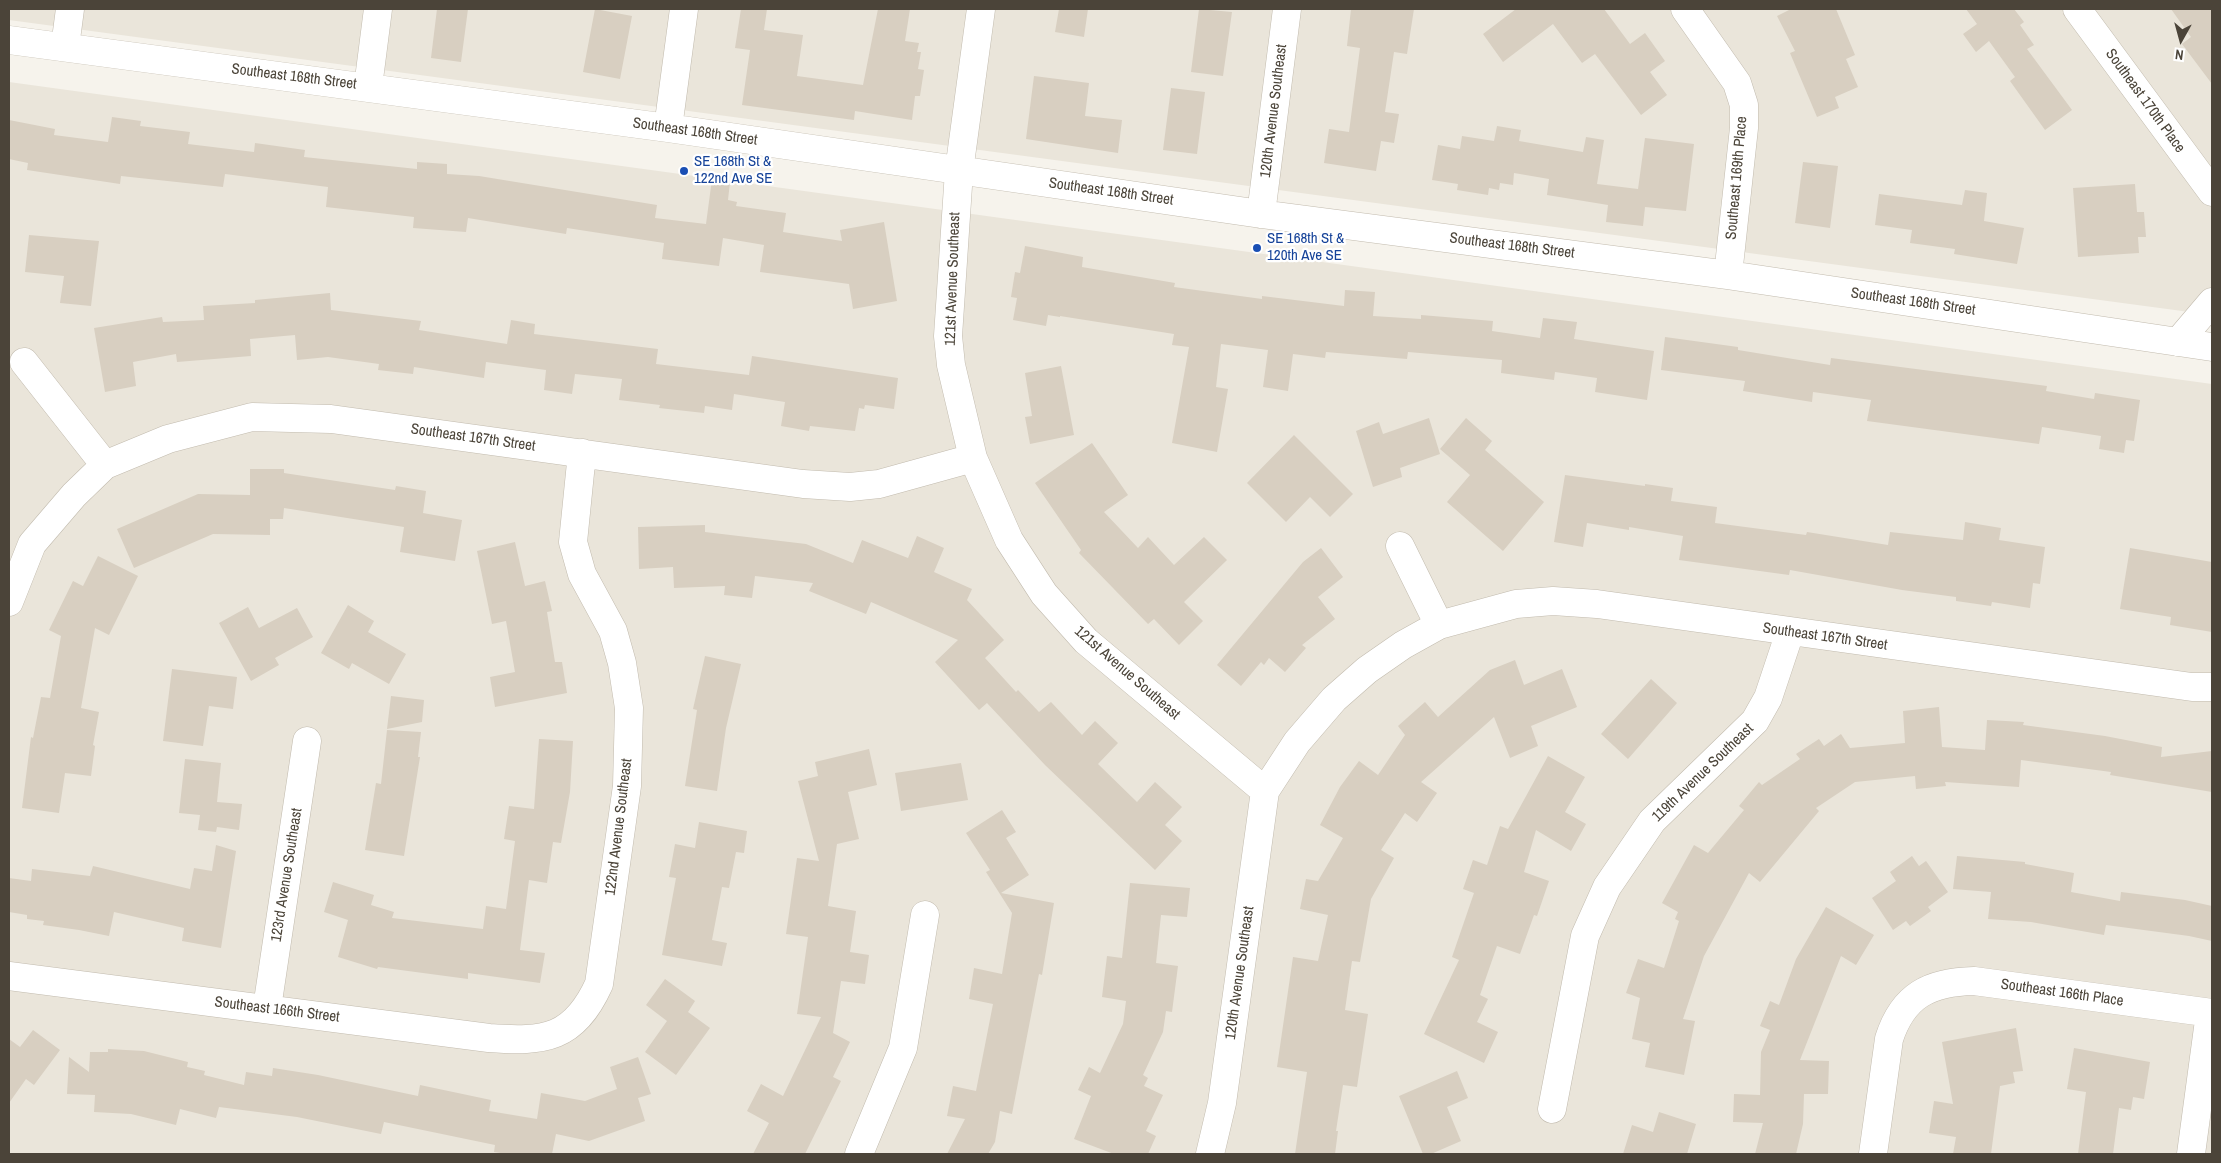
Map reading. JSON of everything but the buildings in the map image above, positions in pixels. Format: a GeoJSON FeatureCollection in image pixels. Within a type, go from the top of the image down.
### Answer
{"type":"FeatureCollection","features":[{"type":"Feature","properties":{"kind":"street"},"geometry":{"type":"LineString","coordinates":[[65,47],[70,9]]}},
{"type":"Feature","properties":{"kind":"street"},"geometry":{"type":"LineString","coordinates":[[368,87],[378,9]]}},
{"type":"Feature","properties":{"kind":"street"},"geometry":{"type":"LineString","coordinates":[[668,128],[684,9]]}},
{"type":"Feature","properties":{"kind":"street","name":"121st Avenue Southeast"},"geometry":{"type":"LineString","coordinates":[[981,9],[959,170],[948,336],[951,365],[974,458],[1009,540],[1044,594],[1086,641],[1265,791]]}},
{"type":"Feature","properties":{"kind":"street","name":"120th Avenue Southeast"},"geometry":{"type":"LineString","coordinates":[[1261,214],[1287,9]]}},
{"type":"Feature","properties":{"kind":"street","name":"Southeast 169th Place"},"geometry":{"type":"LineString","coordinates":[[1685,9],[1737,83],[1744,105],[1744,128],[1728,275]]}},
{"type":"Feature","properties":{"kind":"street","name":"Southeast 170th Place"},"geometry":{"type":"LineString","coordinates":[[2077,9],[2212,192]]}},
{"type":"Feature","properties":{"kind":"street","name":"Southeast 168th Street"},"geometry":{"type":"LineString","coordinates":[[9,40],[668,128],[1261,214],[1728,275],[2212,347]]}},
{"type":"Feature","properties":{"kind":"street"},"geometry":{"type":"LineString","coordinates":[[2178,342],[2212,302]]}},
{"type":"Feature","properties":{"kind":"street"},"geometry":{"type":"LineString","coordinates":[[9,602],[32,544],[74,494],[105,465],[24,362]]}},
{"type":"Feature","properties":{"kind":"street","name":"Southeast 167th Street"},"geometry":{"type":"LineString","coordinates":[[105,465],[168,439],[252,417],[330,419],[582,452],[803,484],[850,487],[879,484],[974,458]]}},
{"type":"Feature","properties":{"kind":"street","name":"122nd Avenue Southeast"},"geometry":{"type":"LineString","coordinates":[[546,1038],[570,1025],[580,1017],[591,1001],[599,984],[627,786],[629,708],[622,662],[613,631],[582,574],[573,542],[582,452]]}},
{"type":"Feature","properties":{"kind":"street"},"geometry":{"type":"LineString","coordinates":[[1400,546],[1439,625]]}},
{"type":"Feature","properties":{"kind":"street","name":"Southeast 167th Street"},"geometry":{"type":"LineString","coordinates":[[1265,791],[1297,742],[1334,699],[1367,670],[1403,645],[1439,625],[1516,604],[1553,601],[1597,604],[2192,687],[2212,687]]}},
{"type":"Feature","properties":{"kind":"street","name":"119th Avenue Southeast"},"geometry":{"type":"LineString","coordinates":[[1552,1109],[1585,936],[1607,887],[1652,820],[1755,722],[1768,698],[1790,632]]}},
{"type":"Feature","properties":{"kind":"street","name":"123rd Avenue Southeast"},"geometry":{"type":"LineString","coordinates":[[267,1008],[307,741]]}},
{"type":"Feature","properties":{"kind":"street","name":"120th Avenue Southeast"},"geometry":{"type":"LineString","coordinates":[[1210,1154],[1222,1103],[1265,791]]}},
{"type":"Feature","properties":{"kind":"street"},"geometry":{"type":"LineString","coordinates":[[859,1154],[903,1048],[925,914]]}},
{"type":"Feature","properties":{"kind":"street","name":"Southeast 166th Street"},"geometry":{"type":"LineString","coordinates":[[9,976],[489,1038],[523,1040],[546,1038]]}},
{"type":"Feature","properties":{"kind":"street","name":"Southeast 166th Place"},"geometry":{"type":"LineString","coordinates":[[1873,1154],[1889,1039],[1898,1016],[1915,996],[1932,987],[1953,982],[1974,981],[2211,1013]]}},
{"type":"Feature","properties":{"kind":"street"},"geometry":{"type":"LineString","coordinates":[[2191,1154],[2211,1013]]}},
{"type":"Feature","properties":{"kind":"shaded area"},"geometry":{"type":"Polygon","coordinates":[[[9,9],[2212,9],[2212,315],[9,20],[9,9]]]}},
{"type":"Feature","properties":{"kind":"shaded area"},"geometry":{"type":"Polygon","coordinates":[[[9,82],[2212,384],[2212,1154],[9,1154],[9,82]]]}},
{"type":"Feature","properties":{"kind":"place","name":"SE 168th St & 122nd Ave SE"},"geometry":{"type":"Point","coordinates":[684,171]}},
{"type":"Feature","properties":{"kind":"place","name":"SE 168th St & 120th Ave SE"},"geometry":{"type":"Point","coordinates":[1257,248]}}]}
